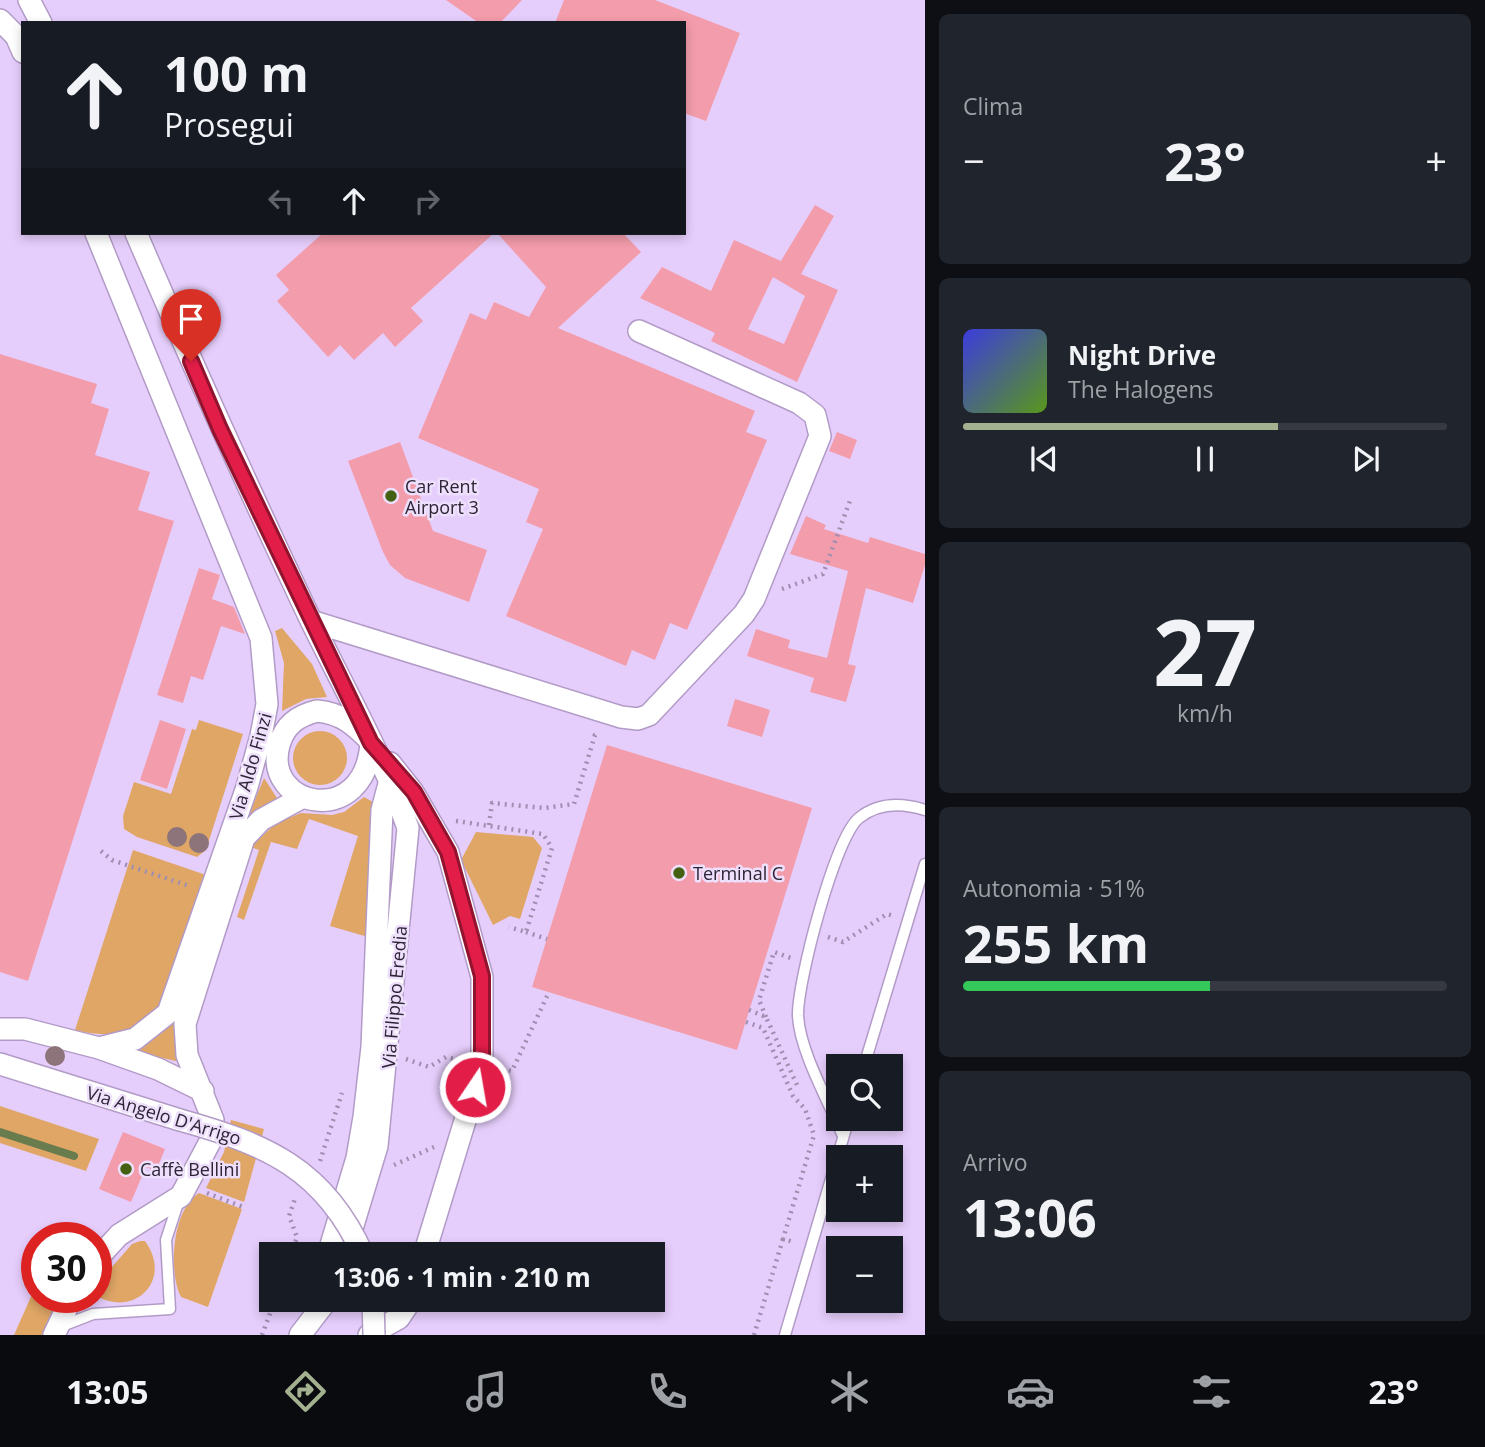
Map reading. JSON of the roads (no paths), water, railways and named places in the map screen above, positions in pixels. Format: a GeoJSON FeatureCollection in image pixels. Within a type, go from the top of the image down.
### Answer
{"type":"FeatureCollection","features":[{"type":"Feature","properties":{"kind":"street"},"geometry":{"type":"LineString","coordinates":[[29,0],[40,21]]}},
{"type":"Feature","properties":{"kind":"street"},"geometry":{"type":"LineString","coordinates":[[0,20],[16,36],[21,47]]}},
{"type":"Feature","properties":{"kind":"street","name":"Via Aldo Finzi"},"geometry":{"type":"LineString","coordinates":[[0,1029],[25,1028],[99,1048],[135,1039],[169,1013],[247,788],[267,704],[261,638],[97,235]]}},
{"type":"Feature","properties":{"kind":"street"},"geometry":{"type":"LineString","coordinates":[[137,235],[220,429],[356,709],[371,743],[370,760],[355,788],[329,801],[303,797],[284,780],[277,755],[261,736]]}},
{"type":"Feature","properties":{"kind":"street"},"geometry":{"type":"LineString","coordinates":[[311,621],[621,717],[638,719],[649,715],[744,614],[754,598],[820,436],[815,415],[799,403],[639,331]]}},
{"type":"Feature","properties":{"kind":"street"},"geometry":{"type":"LineString","coordinates":[[247,788],[262,767],[277,755],[282,735],[290,724],[317,711],[335,712],[357,727],[414,792],[457,876],[482,976],[482,1065],[428,1242]]}},
{"type":"Feature","properties":{"kind":"street","name":"Via Filippo Eredia"},"geometry":{"type":"LineString","coordinates":[[348,1242],[373,1163],[389,1052],[408,828],[390,780],[371,743]]}},
{"type":"Feature","properties":{"kind":"street"},"geometry":{"type":"LineString","coordinates":[[332,1242],[357,1158],[364,1117],[372,1046],[382,810],[390,780]]}},
{"type":"Feature","properties":{"kind":"street","name":"Via Aldo Finzi"},"geometry":{"type":"LineString","coordinates":[[189,1192],[212,1138],[213,1120],[187,1055],[186,1014],[240,846],[261,820],[303,797]]}},
{"type":"Feature","properties":{"kind":"street"},"geometry":{"type":"LineString","coordinates":[[99,1048],[158,1069],[203,1091]]}},
{"type":"Feature","properties":{"kind":"street","name":"Via Angelo D'Arrigo"},"geometry":{"type":"LineString","coordinates":[[0,1064],[240,1137],[297,1167],[336,1206],[356,1242]]}},
{"type":"Feature","properties":{"kind":"street"},"geometry":{"type":"LineString","coordinates":[[112,1243],[119,1235],[189,1192]]}},
{"type":"Feature","properties":{"kind":"street"},"geometry":{"type":"LineString","coordinates":[[301,1334],[309,1312]]}},
{"type":"Feature","properties":{"kind":"street"},"geometry":{"type":"LineString","coordinates":[[301,1334],[318,1312]]}},
{"type":"Feature","properties":{"kind":"street"},"geometry":{"type":"LineString","coordinates":[[371,1335],[372,1312]]}},
{"type":"Feature","properties":{"kind":"street"},"geometry":{"type":"LineString","coordinates":[[371,1335],[399,1318],[403,1312]]}},
{"type":"Feature","properties":{"kind":"street"},"geometry":{"type":"LineString","coordinates":[[55,1332],[64,1313]]}},
{"type":"Feature","properties":{"kind":"lane"},"geometry":{"type":"LineString","coordinates":[[844,1136],[804,1043],[798,1017],[801,979],[841,842],[858,818],[895,804],[925,810]]}},
{"type":"Feature","properties":{"kind":"lane"},"geometry":{"type":"LineString","coordinates":[[868,1054],[925,864]]}},
{"type":"Feature","properties":{"kind":"lane"},"geometry":{"type":"LineString","coordinates":[[785,1335],[845,1131]]}},
{"type":"Feature","properties":{"kind":"lane"},"geometry":{"type":"LineString","coordinates":[[55,1332],[93,1314],[170,1309],[166,1240],[189,1192]]}},
{"type":"Feature","properties":{"kind":"waterway"},"geometry":{"type":"LineString","coordinates":[[0,1132],[74,1156]]}},
{"type":"Feature","properties":{"kind":"place","name":"Car Rent Airport 3"},"geometry":{"type":"Point","coordinates":[391,496]}},
{"type":"Feature","properties":{"kind":"place","name":"Terminal C"},"geometry":{"type":"Point","coordinates":[679,873]}},
{"type":"Feature","properties":{"kind":"place","name":"Caffè Bellini"},"geometry":{"type":"Point","coordinates":[126,1169]}}]}
